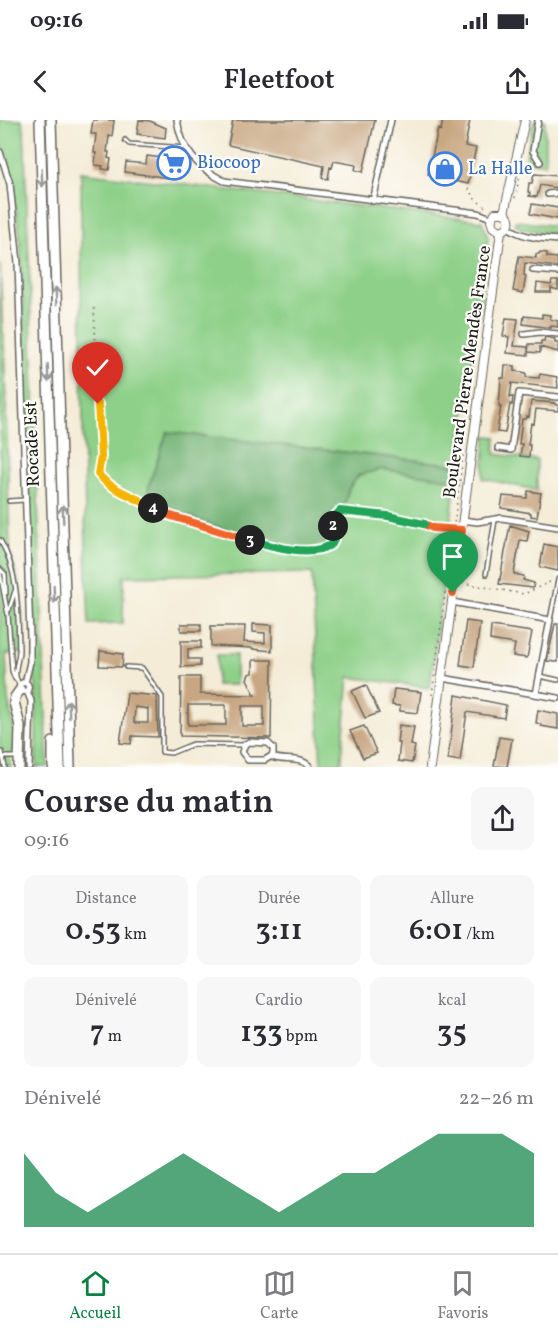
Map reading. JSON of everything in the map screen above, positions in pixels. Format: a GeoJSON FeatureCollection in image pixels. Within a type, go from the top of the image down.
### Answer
{"type":"FeatureCollection","features":[{"type":"Feature","properties":{"kind":"highway","name":"Rocade Est"},"geometry":{"type":"LineString","coordinates":[[40,120],[60,767]]}},
{"type":"Feature","properties":{"kind":"highway","name":"Rocade Est"},"geometry":{"type":"LineString","coordinates":[[51,120],[70,767]]}},
{"type":"Feature","properties":{"kind":"highway"},"geometry":{"type":"LineString","coordinates":[[19,762],[20,726],[14,702],[22,686]]}},
{"type":"Feature","properties":{"kind":"highway"},"geometry":{"type":"LineString","coordinates":[[53,767],[53,739],[59,731]]}},
{"type":"Feature","properties":{"kind":"street"},"geometry":{"type":"LineString","coordinates":[[177,120],[179,133],[197,163],[208,173],[224,181],[478,213],[492,218]]}},
{"type":"Feature","properties":{"kind":"street"},"geometry":{"type":"LineString","coordinates":[[373,201],[391,120]]}},
{"type":"Feature","properties":{"kind":"street"},"geometry":{"type":"LineString","coordinates":[[504,213],[525,120]]}},
{"type":"Feature","properties":{"kind":"street"},"geometry":{"type":"LineString","coordinates":[[538,120],[533,151],[540,162]]}},
{"type":"Feature","properties":{"kind":"street"},"geometry":{"type":"LineString","coordinates":[[0,152],[10,184],[17,253],[30,655],[22,686],[31,701],[29,767]]}},
{"type":"Feature","properties":{"kind":"street"},"geometry":{"type":"LineString","coordinates":[[548,194],[558,193]]}},
{"type":"Feature","properties":{"kind":"street"},"geometry":{"type":"LineString","coordinates":[[505,229],[510,220],[504,213],[495,213],[492,218],[493,227],[527,236],[558,240]]}},
{"type":"Feature","properties":{"kind":"street","name":"Boulevard Pierre Mendès France"},"geometry":{"type":"LineString","coordinates":[[430,767],[505,229]]}},
{"type":"Feature","properties":{"kind":"street"},"geometry":{"type":"LineString","coordinates":[[533,270],[558,272]]}},
{"type":"Feature","properties":{"kind":"street"},"geometry":{"type":"LineString","coordinates":[[524,334],[540,332],[558,334]]}},
{"type":"Feature","properties":{"kind":"street"},"geometry":{"type":"LineString","coordinates":[[498,448],[511,450],[519,393],[558,397]]}},
{"type":"Feature","properties":{"kind":"street"},"geometry":{"type":"LineString","coordinates":[[463,520],[477,522],[495,518],[558,527]]}},
{"type":"Feature","properties":{"kind":"street"},"geometry":{"type":"LineString","coordinates":[[452,602],[550,620],[536,694]]}},
{"type":"Feature","properties":{"kind":"street"},"geometry":{"type":"LineString","coordinates":[[442,678],[558,698]]}},
{"type":"Feature","properties":{"kind":"street"},"geometry":{"type":"LineString","coordinates":[[272,757],[273,748],[268,743],[249,742],[244,745],[243,755],[248,760],[265,760],[272,757],[278,760],[303,761],[310,767]]}},
{"type":"Feature","properties":{"kind":"lane"},"geometry":{"type":"LineString","coordinates":[[126,140],[129,144],[186,148]]}},
{"type":"Feature","properties":{"kind":"lane"},"geometry":{"type":"LineString","coordinates":[[9,501],[24,500]]}},
{"type":"Feature","properties":{"kind":"lane"},"geometry":{"type":"LineString","coordinates":[[486,574],[495,518]]}},
{"type":"Feature","properties":{"kind":"lane"},"geometry":{"type":"LineString","coordinates":[[0,540],[10,564],[16,590],[19,654],[16,666],[22,686]]}},
{"type":"Feature","properties":{"kind":"lane"},"geometry":{"type":"LineString","coordinates":[[0,571],[4,574],[6,583],[12,671],[22,686]]}},
{"type":"Feature","properties":{"kind":"lane"},"geometry":{"type":"LineString","coordinates":[[550,620],[558,579]]}},
{"type":"Feature","properties":{"kind":"lane"},"geometry":{"type":"LineString","coordinates":[[0,590],[6,598]]}},
{"type":"Feature","properties":{"kind":"lane"},"geometry":{"type":"LineString","coordinates":[[8,615],[10,602],[16,590]]}},
{"type":"Feature","properties":{"kind":"lane"},"geometry":{"type":"LineString","coordinates":[[126,667],[142,668],[162,697],[162,752],[171,753],[193,744],[244,745]]}},
{"type":"Feature","properties":{"kind":"lane"},"geometry":{"type":"LineString","coordinates":[[540,676],[558,680]]}},
{"type":"Feature","properties":{"kind":"lane"},"geometry":{"type":"LineString","coordinates":[[1,755],[19,762]]}},
{"type":"Feature","properties":{"kind":"lane"},"geometry":{"type":"LineString","coordinates":[[1,755],[4,767]]}},
{"type":"Feature","properties":{"kind":"lane"},"geometry":{"type":"LineString","coordinates":[[0,762],[4,767]]}},
{"type":"Feature","properties":{"kind":"path"},"geometry":{"type":"LineString","coordinates":[[468,188],[474,198],[486,208]]}},
{"type":"Feature","properties":{"kind":"path"},"geometry":{"type":"LineString","coordinates":[[94,308],[101,457],[98,474],[113,488],[168,515],[286,549],[328,547],[334,539],[334,517],[340,511],[417,521],[433,528],[462,530]]}},
{"type":"Feature","properties":{"kind":"path"},"geometry":{"type":"LineString","coordinates":[[455,581],[524,594],[558,579]]}},
{"type":"Feature","properties":{"kind":"green space"},"geometry":{"type":"Polygon","coordinates":[[[0,120],[22,120],[24,128],[48,767],[36,767],[36,685],[33,672],[35,649],[21,250],[13,184],[6,154],[0,143],[0,120]]]}},
{"type":"Feature","properties":{"kind":"green space"},"geometry":{"type":"Polygon","coordinates":[[[534,120],[545,120],[545,164],[525,161],[534,120]]]}},
{"type":"Feature","properties":{"kind":"green space"},"geometry":{"type":"Polygon","coordinates":[[[81,172],[482,221],[488,237],[487,252],[458,465],[167,432],[149,485],[333,549],[349,488],[359,475],[382,469],[456,480],[430,688],[349,677],[341,767],[321,767],[312,573],[124,576],[123,623],[89,624],[82,398],[81,172]]]}},
{"type":"Feature","properties":{"kind":"green space"},"geometry":{"type":"Polygon","coordinates":[[[515,221],[558,226],[558,234],[522,229],[515,224],[515,221]]]}},
{"type":"Feature","properties":{"kind":"green space"},"geometry":{"type":"Polygon","coordinates":[[[0,264],[10,552],[20,588],[24,653],[6,654],[8,700],[14,727],[14,752],[10,753],[11,767],[0,767],[0,264]]]}},
{"type":"Feature","properties":{"kind":"green space"},"geometry":{"type":"Polygon","coordinates":[[[167,432],[458,465],[456,480],[382,469],[359,475],[349,488],[333,549],[280,549],[147,501],[149,485],[167,432]]]}},
{"type":"Feature","properties":{"kind":"green space"},"geometry":{"type":"Polygon","coordinates":[[[486,436],[496,437],[495,454],[537,460],[537,490],[483,479],[486,436]]]}},
{"type":"Feature","properties":{"kind":"green space"},"geometry":{"type":"Polygon","coordinates":[[[217,655],[236,655],[236,685],[216,685],[217,655]]]}},
{"type":"Feature","properties":{"kind":"building"},"geometry":{"type":"Polygon","coordinates":[[[93,120],[114,120],[107,152],[109,152],[108,158],[111,159],[109,170],[95,165],[96,134],[91,134],[93,120]]]}},
{"type":"Feature","properties":{"kind":"building"},"geometry":{"type":"Polygon","coordinates":[[[139,120],[150,121],[166,128],[165,138],[137,134],[139,120]]]}},
{"type":"Feature","properties":{"kind":"building"},"geometry":{"type":"Polygon","coordinates":[[[233,120],[375,120],[363,172],[355,170],[356,165],[334,161],[332,168],[330,167],[328,179],[322,178],[324,166],[228,145],[233,120]]]}},
{"type":"Feature","properties":{"kind":"building"},"geometry":{"type":"Polygon","coordinates":[[[443,120],[470,120],[465,146],[476,148],[468,184],[428,175],[438,129],[441,130],[443,120]]]}},
{"type":"Feature","properties":{"kind":"building"},"geometry":{"type":"Polygon","coordinates":[[[147,156],[170,159],[169,166],[178,167],[177,179],[125,172],[126,162],[146,164],[147,156]]]}},
{"type":"Feature","properties":{"kind":"building"},"geometry":{"type":"Polygon","coordinates":[[[534,174],[558,176],[556,188],[540,185],[537,197],[529,196],[529,183],[532,183],[534,174]]]}},
{"type":"Feature","properties":{"kind":"building"},"geometry":{"type":"Polygon","coordinates":[[[532,204],[558,208],[558,219],[530,214],[532,204]]]}},
{"type":"Feature","properties":{"kind":"building"},"geometry":{"type":"Polygon","coordinates":[[[547,253],[547,257],[558,258],[558,267],[525,263],[524,275],[526,276],[523,293],[513,291],[519,256],[536,258],[536,254],[547,253]]]}},
{"type":"Feature","properties":{"kind":"building"},"geometry":{"type":"Polygon","coordinates":[[[552,281],[558,281],[558,290],[551,288],[551,292],[536,292],[537,283],[551,285],[552,281]]]}},
{"type":"Feature","properties":{"kind":"building"},"geometry":{"type":"Polygon","coordinates":[[[542,314],[550,315],[550,319],[558,321],[558,327],[523,324],[524,316],[542,318],[542,314]]]}},
{"type":"Feature","properties":{"kind":"building"},"geometry":{"type":"Polygon","coordinates":[[[506,318],[518,319],[514,346],[528,347],[528,355],[507,353],[509,337],[503,336],[506,318]]]}},
{"type":"Feature","properties":{"kind":"building"},"geometry":{"type":"Polygon","coordinates":[[[545,337],[555,339],[555,343],[558,343],[558,352],[540,347],[540,353],[528,352],[529,344],[541,344],[545,337]]]}},
{"type":"Feature","properties":{"kind":"building"},"geometry":{"type":"Polygon","coordinates":[[[505,365],[515,366],[515,371],[526,373],[526,377],[539,378],[540,374],[557,377],[558,388],[512,383],[510,397],[513,397],[512,405],[510,404],[505,433],[497,432],[501,406],[499,406],[501,378],[504,378],[505,365]]]}},
{"type":"Feature","properties":{"kind":"building"},"geometry":{"type":"Polygon","coordinates":[[[531,401],[555,403],[558,405],[558,411],[536,409],[534,424],[531,423],[529,457],[520,456],[522,419],[529,417],[531,401]]]}},
{"type":"Feature","properties":{"kind":"building"},"geometry":{"type":"Polygon","coordinates":[[[528,491],[541,493],[537,517],[531,516],[531,513],[501,508],[503,496],[527,498],[528,491]]]}},
{"type":"Feature","properties":{"kind":"building"},"geometry":{"type":"Polygon","coordinates":[[[510,525],[529,531],[527,541],[520,540],[514,574],[524,576],[523,580],[534,583],[533,588],[499,584],[510,525]]]}},
{"type":"Feature","properties":{"kind":"building"},"geometry":{"type":"Polygon","coordinates":[[[544,544],[558,547],[558,571],[540,567],[544,544]]]}},
{"type":"Feature","properties":{"kind":"building"},"geometry":{"type":"Polygon","coordinates":[[[466,621],[480,623],[474,667],[460,665],[466,621]]]}},
{"type":"Feature","properties":{"kind":"building"},"geometry":{"type":"Polygon","coordinates":[[[181,624],[201,624],[201,631],[181,631],[181,624]]]}},
{"type":"Feature","properties":{"kind":"building"},"geometry":{"type":"Polygon","coordinates":[[[253,624],[272,625],[272,651],[211,646],[211,626],[245,626],[244,642],[265,643],[265,633],[253,632],[253,624]]]}},
{"type":"Feature","properties":{"kind":"building"},"geometry":{"type":"Polygon","coordinates":[[[555,624],[558,624],[558,662],[547,661],[555,624]]]}},
{"type":"Feature","properties":{"kind":"building"},"geometry":{"type":"Polygon","coordinates":[[[491,626],[532,632],[527,658],[513,656],[515,644],[490,640],[491,626]]]}},
{"type":"Feature","properties":{"kind":"building"},"geometry":{"type":"Polygon","coordinates":[[[181,641],[201,641],[201,648],[188,649],[188,659],[200,659],[200,666],[181,667],[181,641]]]}},
{"type":"Feature","properties":{"kind":"building"},"geometry":{"type":"Polygon","coordinates":[[[100,651],[123,654],[122,667],[99,666],[100,651]]]}},
{"type":"Feature","properties":{"kind":"building"},"geometry":{"type":"Polygon","coordinates":[[[253,660],[272,660],[271,738],[180,736],[181,677],[200,677],[200,694],[255,695],[247,679],[249,674],[253,673],[253,660]],[[188,705],[188,725],[226,725],[226,705],[188,705]],[[242,706],[242,726],[264,726],[264,706],[242,706]]]}},
{"type":"Feature","properties":{"kind":"building"},"geometry":{"type":"Polygon","coordinates":[[[366,685],[379,713],[365,718],[352,691],[366,685]]]}},
{"type":"Feature","properties":{"kind":"building"},"geometry":{"type":"Polygon","coordinates":[[[394,689],[421,692],[418,713],[400,711],[400,706],[392,705],[394,689]]]}},
{"type":"Feature","properties":{"kind":"building"},"geometry":{"type":"Polygon","coordinates":[[[127,693],[157,696],[158,737],[132,736],[131,744],[120,743],[127,693]],[[135,707],[134,723],[148,723],[148,709],[135,707]]]}},
{"type":"Feature","properties":{"kind":"building"},"geometry":{"type":"Polygon","coordinates":[[[456,695],[506,705],[504,718],[467,712],[460,761],[448,759],[456,695]]]}},
{"type":"Feature","properties":{"kind":"building"},"geometry":{"type":"Polygon","coordinates":[[[538,710],[558,714],[558,729],[536,723],[538,710]]]}},
{"type":"Feature","properties":{"kind":"building"},"geometry":{"type":"Polygon","coordinates":[[[399,725],[414,727],[411,745],[415,746],[412,763],[398,761],[399,725]]]}},
{"type":"Feature","properties":{"kind":"building"},"geometry":{"type":"Polygon","coordinates":[[[364,726],[377,753],[363,758],[350,731],[364,726]]]}},
{"type":"Feature","properties":{"kind":"building"},"geometry":{"type":"Polygon","coordinates":[[[499,737],[512,739],[507,767],[494,766],[499,737]]]}},
{"type":"Feature","properties":{"kind":"place","name":"Biocoop"},"geometry":{"type":"Point","coordinates":[174,163]}},
{"type":"Feature","properties":{"kind":"place","name":"La Halle"},"geometry":{"type":"Point","coordinates":[445,169]}},
{"type":"Feature","properties":{"kind":"route"},"geometry":{"type":"LineString","coordinates":[[98,404],[101,457],[98,474],[113,488],[168,515],[286,549],[328,547],[334,539],[334,517],[340,511],[417,521],[433,528],[462,530],[453,593]]}}]}
